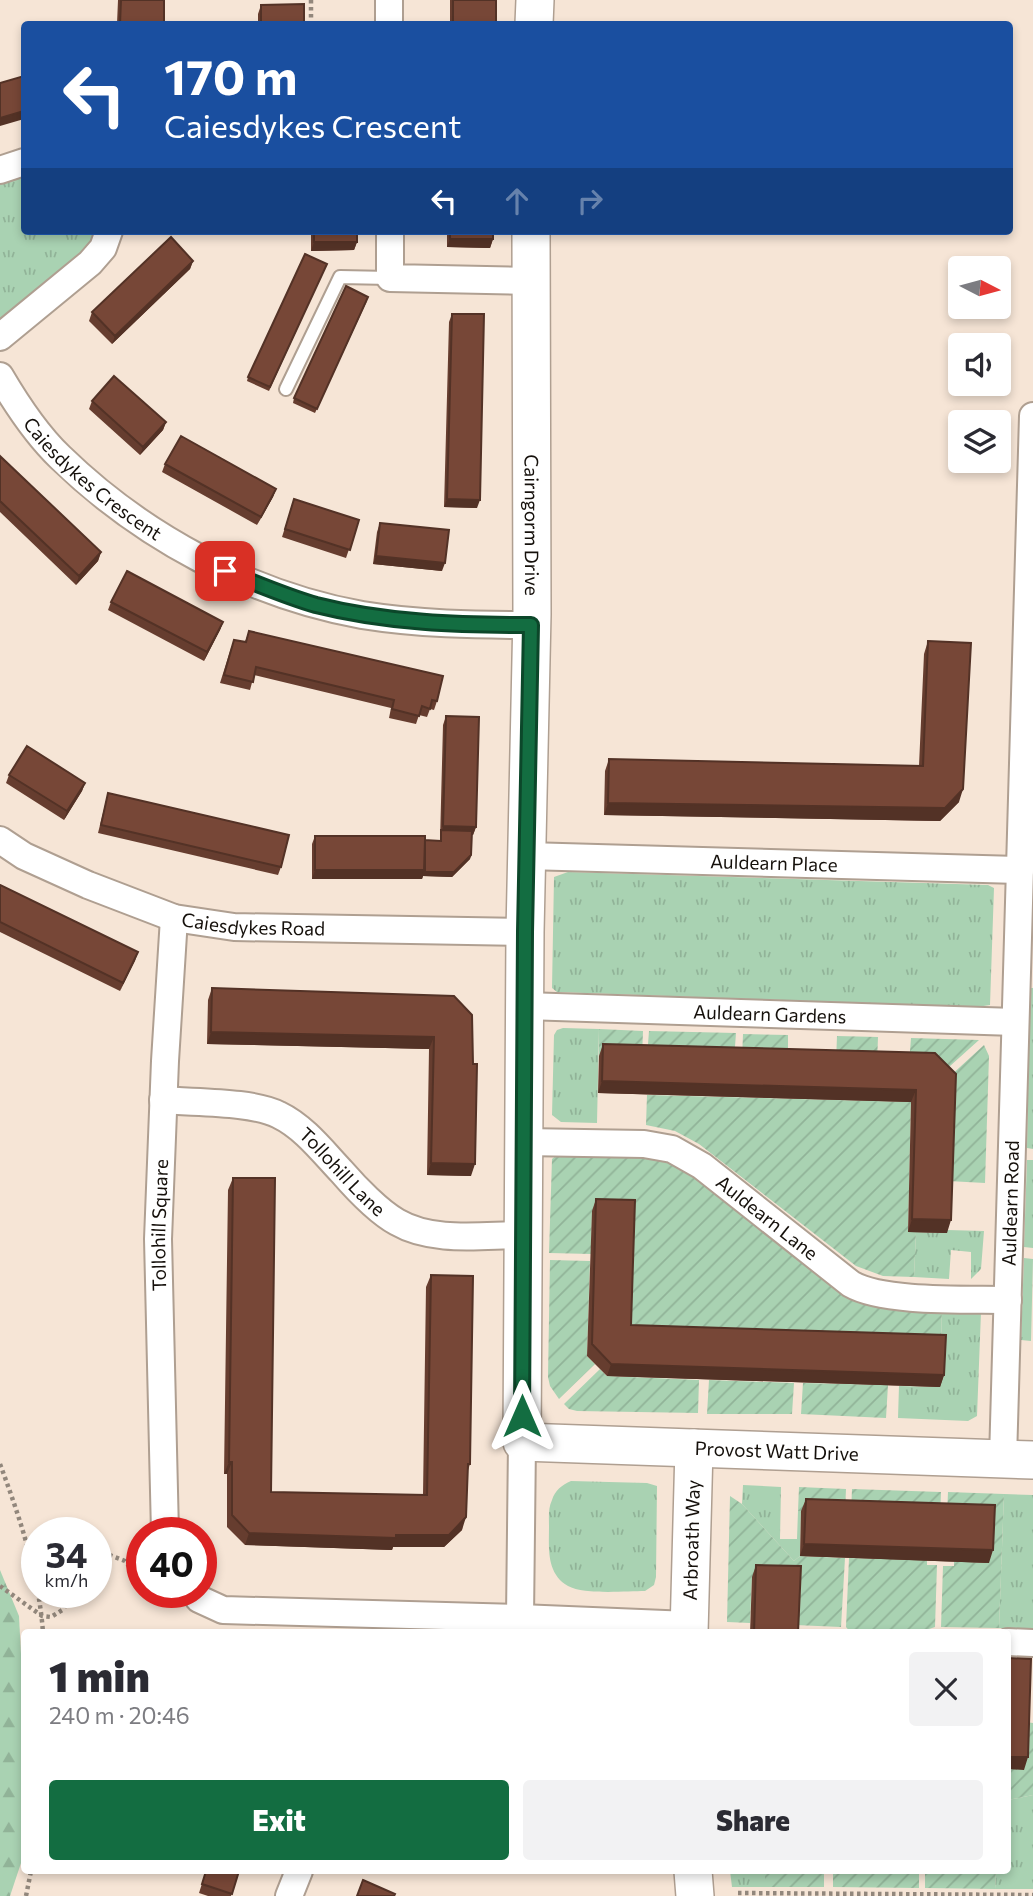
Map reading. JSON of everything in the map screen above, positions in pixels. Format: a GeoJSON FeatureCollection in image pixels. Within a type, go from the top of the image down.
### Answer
{"type":"FeatureCollection","features":[{"type":"Feature","properties":{"kind":"street"},"geometry":{"type":"LineString","coordinates":[[389,0],[389,21]]}},
{"type":"Feature","properties":{"kind":"street"},"geometry":{"type":"LineString","coordinates":[[534,21],[535,0]]}},
{"type":"Feature","properties":{"kind":"street"},"geometry":{"type":"LineString","coordinates":[[0,170],[21,163]]}},
{"type":"Feature","properties":{"kind":"street"},"geometry":{"type":"LineString","coordinates":[[0,337],[90,262],[103,247],[108,235]]}},
{"type":"Feature","properties":{"kind":"street"},"geometry":{"type":"LineString","coordinates":[[390,235],[390,278],[531,281]]}},
{"type":"Feature","properties":{"kind":"street","name":"Cairngorm Drive"},"geometry":{"type":"LineString","coordinates":[[520,1618],[525,932],[531,625],[531,235]]}},
{"type":"Feature","properties":{"kind":"street","name":"Caiesdykes Crescent"},"geometry":{"type":"LineString","coordinates":[[0,376],[17,406],[58,456],[139,522],[225,571],[315,604],[360,614],[413,622],[531,625]]}},
{"type":"Feature","properties":{"kind":"street","name":"Auldearn Road"},"geometry":{"type":"LineString","coordinates":[[1018,1460],[1008,1300],[1015,1022],[1025,947],[1020,870],[1033,416]]}},
{"type":"Feature","properties":{"kind":"street","name":"Caiesdykes Road"},"geometry":{"type":"LineString","coordinates":[[0,840],[24,856],[88,885],[174,918],[233,927],[525,932]]}},
{"type":"Feature","properties":{"kind":"street","name":"Auldearn Place"},"geometry":{"type":"LineString","coordinates":[[527,856],[1020,870]]}},
{"type":"Feature","properties":{"kind":"street","name":"Tollohill Square"},"geometry":{"type":"LineString","coordinates":[[165,1517],[158,1239],[174,918]]}},
{"type":"Feature","properties":{"kind":"street","name":"Auldearn Gardens"},"geometry":{"type":"LineString","coordinates":[[525,1006],[1015,1022]]}},
{"type":"Feature","properties":{"kind":"street","name":"Tollohill Lane"},"geometry":{"type":"LineString","coordinates":[[163,1100],[259,1108],[279,1115],[317,1144],[350,1181],[394,1221],[413,1230],[433,1235],[522,1235]]}},
{"type":"Feature","properties":{"kind":"street","name":"Auldearn Lane"},"geometry":{"type":"LineString","coordinates":[[524,1142],[644,1144],[672,1149],[702,1166],[862,1290],[887,1295],[1008,1300]]}},
{"type":"Feature","properties":{"kind":"street","name":"Provost Watt Drive"},"geometry":{"type":"LineString","coordinates":[[522,1442],[1018,1460]]}},
{"type":"Feature","properties":{"kind":"street","name":"Arbroath Way"},"geometry":{"type":"LineString","coordinates":[[689,1629],[694,1448]]}},
{"type":"Feature","properties":{"kind":"street"},"geometry":{"type":"LineString","coordinates":[[217,1607],[353,1623],[520,1618],[689,1629]]}},
{"type":"Feature","properties":{"kind":"street"},"geometry":{"type":"LineString","coordinates":[[1011,1643],[1033,1643]]}},
{"type":"Feature","properties":{"kind":"street"},"geometry":{"type":"LineString","coordinates":[[289,1896],[298,1874]]}},
{"type":"Feature","properties":{"kind":"street"},"geometry":{"type":"LineString","coordinates":[[693,1874],[695,1896]]}},
{"type":"Feature","properties":{"kind":"lane"},"geometry":{"type":"LineString","coordinates":[[286,389],[340,277],[390,278]]}},
{"type":"Feature","properties":{"kind":"path"},"geometry":{"type":"LineString","coordinates":[[311,0],[311,21]]}},
{"type":"Feature","properties":{"kind":"path"},"geometry":{"type":"LineString","coordinates":[[0,1464],[23,1527],[43,1629]]}},
{"type":"Feature","properties":{"kind":"path"},"geometry":{"type":"LineString","coordinates":[[0,1586],[42,1616],[51,1617],[64,1608]]}},
{"type":"Feature","properties":{"kind":"path"},"geometry":{"type":"LineString","coordinates":[[26,1896],[30,1874]]}},
{"type":"Feature","properties":{"kind":"path"},"geometry":{"type":"LineString","coordinates":[[738,1893],[1033,1895]]}},
{"type":"Feature","properties":{"kind":"green space"},"geometry":{"type":"Polygon","coordinates":[[[21,163],[21,235],[105,235],[0,337],[0,170],[21,163]]]}},
{"type":"Feature","properties":{"kind":"green space"},"geometry":{"type":"Polygon","coordinates":[[[568,872],[988,885],[994,888],[990,1005],[977,1007],[557,992],[552,988],[554,877],[568,872]]]}},
{"type":"Feature","properties":{"kind":"green space"},"geometry":{"type":"Polygon","coordinates":[[[1030,988],[1033,988],[1033,1149],[1027,1148],[1030,988]]]}},
{"type":"Feature","properties":{"kind":"green space"},"geometry":{"type":"Polygon","coordinates":[[[599,1029],[597,1123],[561,1122],[552,1115],[554,1035],[557,1030],[599,1029]]]}},
{"type":"Feature","properties":{"kind":"green space"},"geometry":{"type":"Polygon","coordinates":[[[599,1029],[643,1031],[642,1057],[599,1056],[599,1029]]]}},
{"type":"Feature","properties":{"kind":"green space"},"geometry":{"type":"Polygon","coordinates":[[[649,1031],[736,1033],[734,1060],[647,1057],[649,1031]]]}},
{"type":"Feature","properties":{"kind":"green space"},"geometry":{"type":"Polygon","coordinates":[[[743,1034],[788,1035],[788,1061],[742,1060],[743,1034]]]}},
{"type":"Feature","properties":{"kind":"green space"},"geometry":{"type":"Polygon","coordinates":[[[837,1036],[878,1037],[877,1064],[836,1062],[837,1036]]]}},
{"type":"Feature","properties":{"kind":"green space"},"geometry":{"type":"Polygon","coordinates":[[[911,1038],[979,1040],[940,1075],[909,1064],[911,1038]]]}},
{"type":"Feature","properties":{"kind":"green space"},"geometry":{"type":"Polygon","coordinates":[[[984,1045],[989,1056],[985,1183],[948,1181],[948,1078],[984,1045]]]}},
{"type":"Feature","properties":{"kind":"green space"},"geometry":{"type":"Polygon","coordinates":[[[647,1095],[911,1102],[908,1231],[916,1232],[914,1277],[883,1276],[856,1266],[699,1144],[675,1131],[646,1125],[647,1095]]]}},
{"type":"Feature","properties":{"kind":"green space"},"geometry":{"type":"Polygon","coordinates":[[[558,1154],[634,1155],[678,1164],[776,1239],[942,1307],[941,1348],[627,1337],[592,1211],[591,1254],[549,1253],[552,1159],[558,1154]]]}},
{"type":"Feature","properties":{"kind":"green space"},"geometry":{"type":"Polygon","coordinates":[[[1027,1160],[1033,1160],[1033,1248],[1024,1247],[1027,1160]]]}},
{"type":"Feature","properties":{"kind":"green space"},"geometry":{"type":"Polygon","coordinates":[[[947,1230],[984,1231],[981,1269],[971,1279],[971,1252],[951,1250],[949,1279],[914,1277],[916,1232],[947,1233],[947,1230]]]}},
{"type":"Feature","properties":{"kind":"green space"},"geometry":{"type":"Polygon","coordinates":[[[1024,1258],[1033,1259],[1031,1341],[1021,1340],[1024,1258]]]}},
{"type":"Feature","properties":{"kind":"green space"},"geometry":{"type":"Polygon","coordinates":[[[550,1260],[590,1261],[587,1356],[595,1364],[559,1399],[550,1386],[548,1377],[550,1260]]]}},
{"type":"Feature","properties":{"kind":"green space"},"geometry":{"type":"Polygon","coordinates":[[[942,1307],[981,1312],[977,1416],[968,1421],[898,1418],[899,1386],[940,1387],[942,1307]]]}},
{"type":"Feature","properties":{"kind":"green space"},"geometry":{"type":"Polygon","coordinates":[[[600,1369],[607,1376],[699,1380],[698,1413],[569,1409],[564,1404],[600,1369]]]}},
{"type":"Feature","properties":{"kind":"green space"},"geometry":{"type":"Polygon","coordinates":[[[709,1380],[794,1383],[792,1414],[707,1414],[709,1380]]]}},
{"type":"Feature","properties":{"kind":"green space"},"geometry":{"type":"Polygon","coordinates":[[[803,1383],[888,1385],[886,1418],[801,1414],[803,1383]]]}},
{"type":"Feature","properties":{"kind":"green space"},"geometry":{"type":"Polygon","coordinates":[[[571,1481],[647,1483],[657,1486],[654,1585],[645,1591],[605,1592],[575,1589],[561,1581],[550,1560],[549,1510],[553,1496],[571,1481]]]}},
{"type":"Feature","properties":{"kind":"green space"},"geometry":{"type":"Polygon","coordinates":[[[743,1485],[781,1487],[780,1539],[797,1539],[798,1511],[801,1511],[800,1556],[794,1561],[742,1504],[743,1485]]]}},
{"type":"Feature","properties":{"kind":"green space"},"geometry":{"type":"Polygon","coordinates":[[[799,1487],[846,1489],[845,1512],[798,1511],[799,1487]]]}},
{"type":"Feature","properties":{"kind":"green space"},"geometry":{"type":"Polygon","coordinates":[[[852,1489],[941,1492],[940,1516],[851,1513],[852,1489]]]}},
{"type":"Feature","properties":{"kind":"green space"},"geometry":{"type":"Polygon","coordinates":[[[948,1492],[1004,1494],[999,1628],[941,1627],[943,1566],[954,1566],[954,1561],[988,1563],[947,1516],[948,1492]]]}},
{"type":"Feature","properties":{"kind":"green space"},"geometry":{"type":"Polygon","coordinates":[[[1004,1494],[1033,1495],[1033,1628],[999,1628],[1004,1494]]]}},
{"type":"Feature","properties":{"kind":"green space"},"geometry":{"type":"Polygon","coordinates":[[[730,1496],[742,1504],[794,1561],[800,1556],[845,1558],[841,1627],[795,1625],[752,1577],[750,1623],[727,1622],[730,1496]]]}},
{"type":"Feature","properties":{"kind":"green space"},"geometry":{"type":"Polygon","coordinates":[[[849,1558],[927,1560],[927,1565],[937,1565],[935,1627],[846,1627],[849,1558]]]}},
{"type":"Feature","properties":{"kind":"green space"},"geometry":{"type":"Polygon","coordinates":[[[0,1570],[19,1616],[21,1863],[10,1896],[0,1896],[0,1570]]]}},
{"type":"Feature","properties":{"kind":"green space"},"geometry":{"type":"Polygon","coordinates":[[[1026,1722],[1033,1723],[1033,1795],[1011,1799],[1011,1761],[1026,1722]]]}},
{"type":"Feature","properties":{"kind":"green space"},"geometry":{"type":"Polygon","coordinates":[[[1033,1795],[1033,1889],[995,1889],[996,1874],[1011,1874],[1011,1799],[1033,1795]]]}},
{"type":"Feature","properties":{"kind":"green space"},"geometry":{"type":"Polygon","coordinates":[[[730,1874],[765,1874],[765,1887],[732,1887],[730,1874]]]}},
{"type":"Feature","properties":{"kind":"green space"},"geometry":{"type":"Polygon","coordinates":[[[765,1874],[824,1874],[824,1887],[765,1887],[765,1874]]]}},
{"type":"Feature","properties":{"kind":"green space"},"geometry":{"type":"Polygon","coordinates":[[[833,1874],[919,1874],[919,1888],[833,1887],[833,1874]]]}},
{"type":"Feature","properties":{"kind":"green space"},"geometry":{"type":"Polygon","coordinates":[[[925,1874],[996,1874],[995,1889],[925,1888],[925,1874]]]}},
{"type":"Feature","properties":{"kind":"building"},"geometry":{"type":"Polygon","coordinates":[[[121,0],[164,0],[164,21],[120,21],[121,0]]]}},
{"type":"Feature","properties":{"kind":"building"},"geometry":{"type":"Polygon","coordinates":[[[453,0],[496,0],[496,21],[453,21],[453,0]]]}},
{"type":"Feature","properties":{"kind":"building"},"geometry":{"type":"Polygon","coordinates":[[[304,4],[304,21],[261,21],[261,5],[304,4]]]}},
{"type":"Feature","properties":{"kind":"building"},"geometry":{"type":"Polygon","coordinates":[[[21,77],[21,112],[0,118],[0,83],[21,77]]]}},
{"type":"Feature","properties":{"kind":"building"},"geometry":{"type":"Polygon","coordinates":[[[314,235],[357,235],[357,242],[314,242],[314,235]]]}},
{"type":"Feature","properties":{"kind":"building"},"geometry":{"type":"Polygon","coordinates":[[[450,235],[493,235],[493,239],[450,239],[450,235]]]}},
{"type":"Feature","properties":{"kind":"building"},"geometry":{"type":"Polygon","coordinates":[[[171,237],[193,261],[115,336],[92,312],[171,237]]]}},
{"type":"Feature","properties":{"kind":"building"},"geometry":{"type":"Polygon","coordinates":[[[305,254],[327,264],[270,387],[248,377],[305,254]]]}},
{"type":"Feature","properties":{"kind":"building"},"geometry":{"type":"Polygon","coordinates":[[[346,286],[368,297],[317,409],[294,398],[346,286]]]}},
{"type":"Feature","properties":{"kind":"building"},"geometry":{"type":"Polygon","coordinates":[[[452,314],[484,314],[480,500],[447,499],[452,314]]]}},
{"type":"Feature","properties":{"kind":"building"},"geometry":{"type":"Polygon","coordinates":[[[114,376],[166,422],[143,447],[92,401],[114,376]]]}},
{"type":"Feature","properties":{"kind":"building"},"geometry":{"type":"Polygon","coordinates":[[[181,436],[276,489],[261,517],[165,464],[181,436]]]}},
{"type":"Feature","properties":{"kind":"building"},"geometry":{"type":"Polygon","coordinates":[[[0,456],[101,552],[79,576],[0,501],[0,456]]]}},
{"type":"Feature","properties":{"kind":"building"},"geometry":{"type":"Polygon","coordinates":[[[294,499],[359,520],[350,550],[285,529],[294,499]]]}},
{"type":"Feature","properties":{"kind":"building"},"geometry":{"type":"Polygon","coordinates":[[[380,523],[449,530],[445,563],[376,556],[380,523]]]}},
{"type":"Feature","properties":{"kind":"building"},"geometry":{"type":"Polygon","coordinates":[[[127,571],[223,622],[207,652],[111,602],[127,571]]]}},
{"type":"Feature","properties":{"kind":"building"},"geometry":{"type":"Polygon","coordinates":[[[249,631],[443,676],[437,701],[432,700],[430,709],[422,706],[419,716],[392,709],[394,700],[256,667],[253,682],[224,675],[234,640],[246,642],[249,631]]]}},
{"type":"Feature","properties":{"kind":"building"},"geometry":{"type":"Polygon","coordinates":[[[928,641],[971,643],[963,789],[945,808],[608,803],[609,759],[923,766],[928,641]]]}},
{"type":"Feature","properties":{"kind":"building"},"geometry":{"type":"Polygon","coordinates":[[[446,716],[479,717],[476,827],[443,826],[446,716]]]}},
{"type":"Feature","properties":{"kind":"building"},"geometry":{"type":"Polygon","coordinates":[[[27,746],[85,783],[67,811],[9,775],[27,746]]]}},
{"type":"Feature","properties":{"kind":"building"},"geometry":{"type":"Polygon","coordinates":[[[108,793],[289,835],[281,867],[101,825],[108,793]]]}},
{"type":"Feature","properties":{"kind":"building"},"geometry":{"type":"Polygon","coordinates":[[[441,830],[472,831],[471,855],[454,872],[424,872],[425,840],[441,841],[441,830]]]}},
{"type":"Feature","properties":{"kind":"building"},"geometry":{"type":"Polygon","coordinates":[[[315,836],[425,836],[425,870],[315,870],[315,836]]]}},
{"type":"Feature","properties":{"kind":"building"},"geometry":{"type":"Polygon","coordinates":[[[0,885],[138,952],[123,983],[0,922],[0,885]]]}},
{"type":"Feature","properties":{"kind":"building"},"geometry":{"type":"Polygon","coordinates":[[[212,988],[454,996],[472,1015],[473,1064],[477,1064],[475,1164],[431,1163],[434,1037],[211,1032],[212,988]]]}},
{"type":"Feature","properties":{"kind":"building"},"geometry":{"type":"Polygon","coordinates":[[[603,1044],[935,1053],[956,1074],[951,1220],[912,1219],[916,1090],[602,1081],[603,1044]]]}},
{"type":"Feature","properties":{"kind":"building"},"geometry":{"type":"Polygon","coordinates":[[[233,1178],[275,1178],[271,1492],[427,1495],[431,1275],[473,1276],[470,1464],[466,1517],[449,1535],[396,1535],[396,1538],[249,1533],[232,1515],[232,1462],[229,1462],[233,1178]]]}},
{"type":"Feature","properties":{"kind":"building"},"geometry":{"type":"Polygon","coordinates":[[[596,1199],[635,1200],[631,1325],[946,1335],[944,1375],[611,1364],[592,1344],[596,1199]]]}},
{"type":"Feature","properties":{"kind":"building"},"geometry":{"type":"Polygon","coordinates":[[[806,1499],[995,1505],[993,1550],[804,1544],[806,1499]]]}},
{"type":"Feature","properties":{"kind":"building"},"geometry":{"type":"Polygon","coordinates":[[[756,1565],[801,1566],[798,1629],[754,1629],[756,1565]]]}},
{"type":"Feature","properties":{"kind":"building"},"geometry":{"type":"Polygon","coordinates":[[[1011,1658],[1031,1659],[1028,1757],[1011,1757],[1011,1658]]]}},
{"type":"Feature","properties":{"kind":"building"},"geometry":{"type":"Polygon","coordinates":[[[205,1874],[238,1874],[232,1894],[202,1884],[205,1874]]]}},
{"type":"Feature","properties":{"kind":"building"},"geometry":{"type":"Polygon","coordinates":[[[363,1880],[395,1894],[357,1896],[363,1880]]]}},
{"type":"Feature","properties":{"kind":"route"},"geometry":{"type":"LineString","coordinates":[[225,571],[315,604],[360,614],[413,622],[531,625],[525,932],[522,1416]]}}]}
